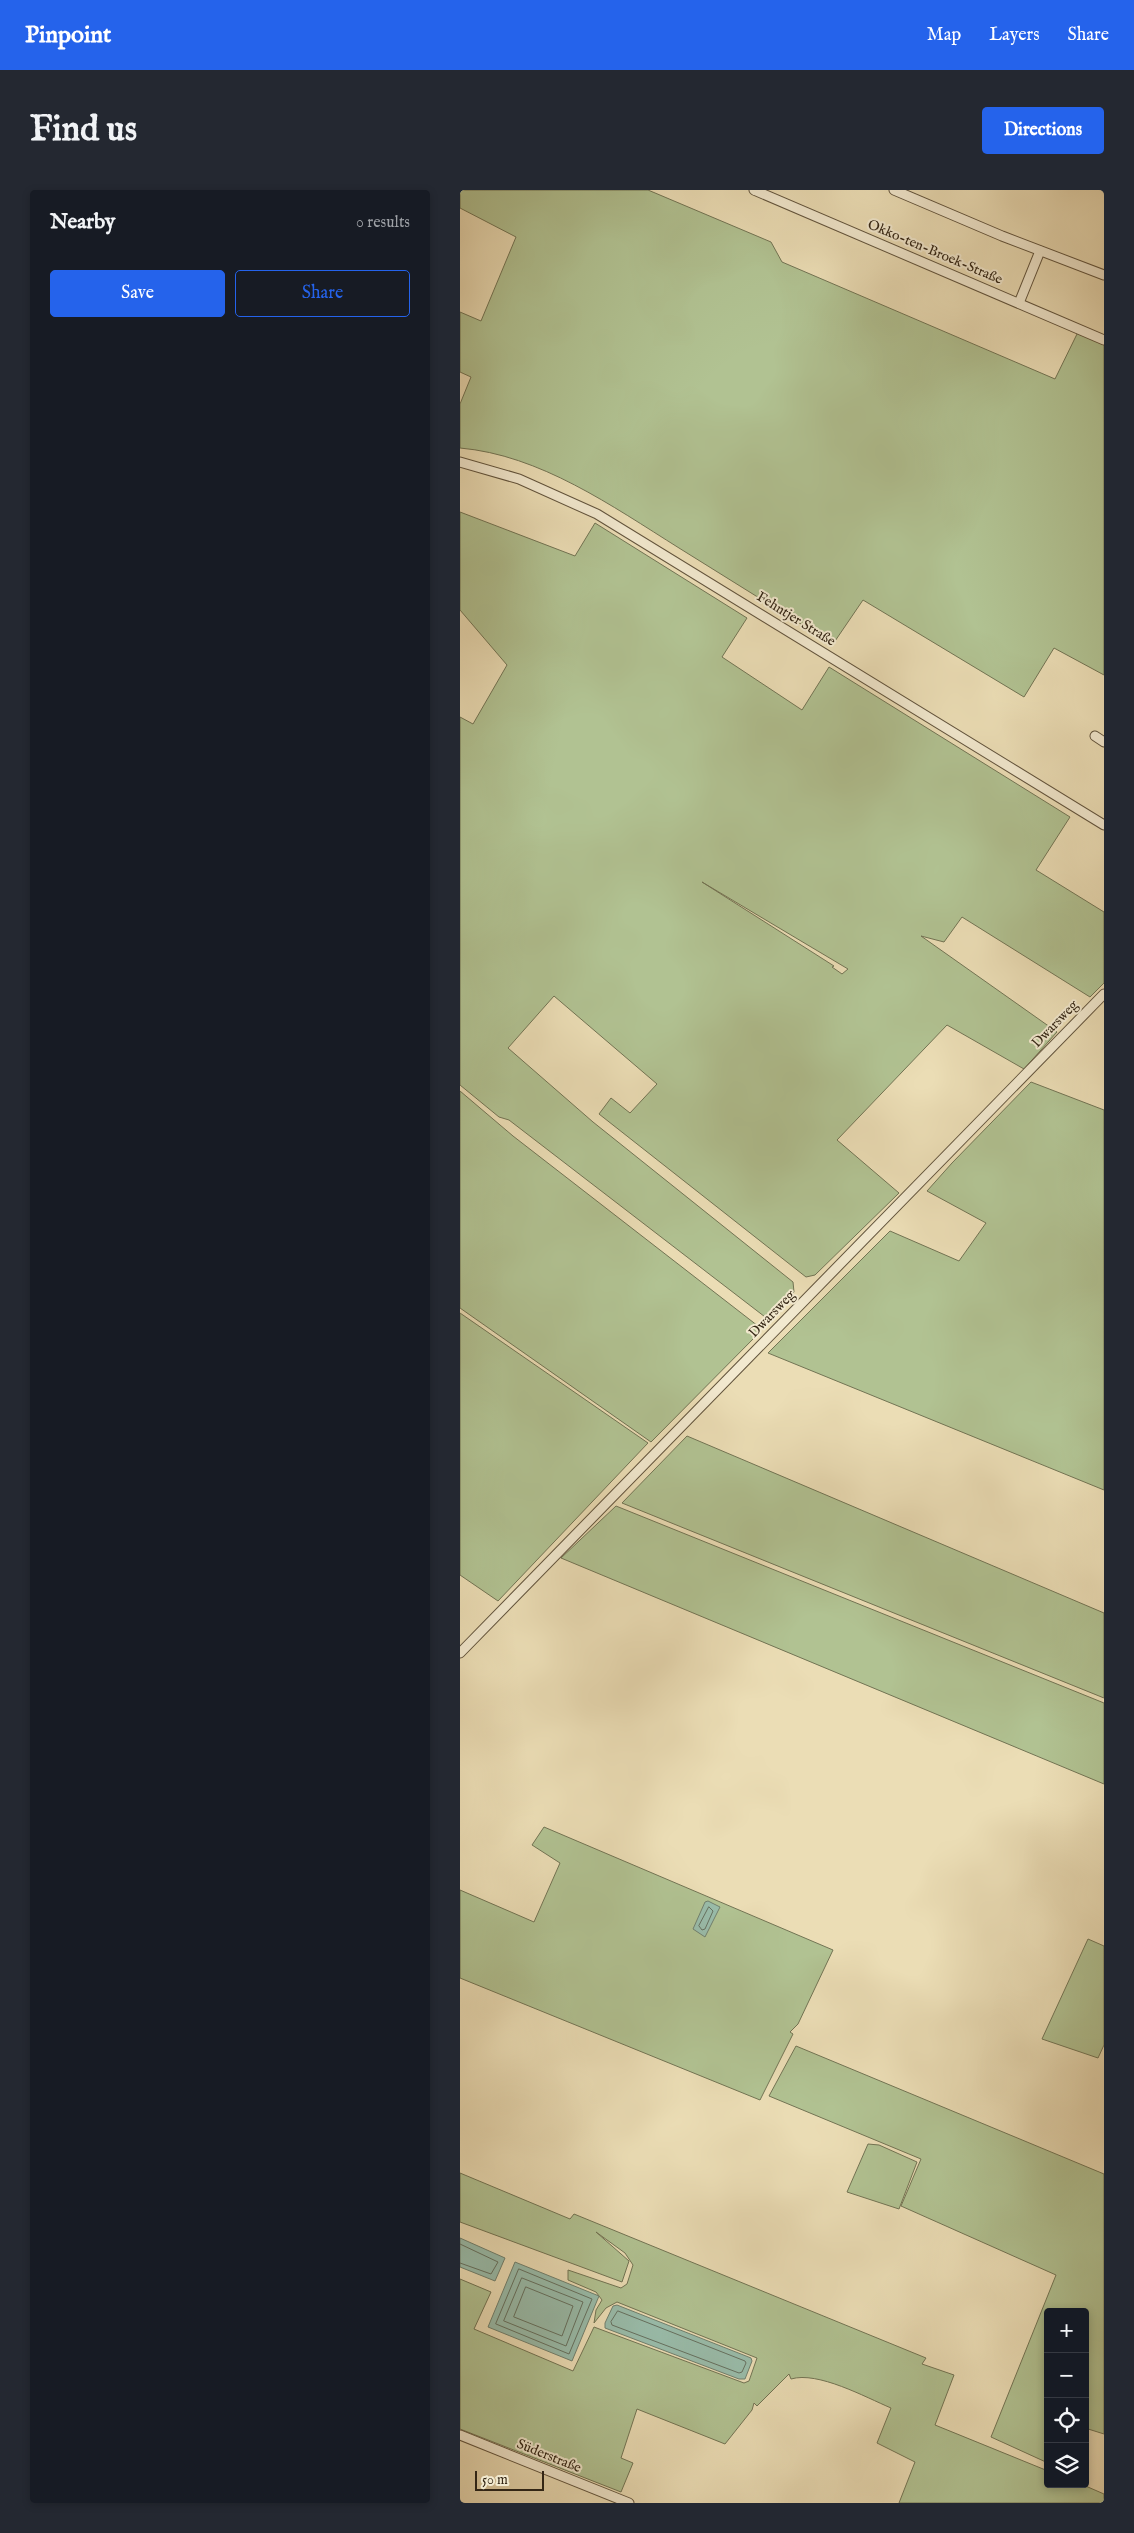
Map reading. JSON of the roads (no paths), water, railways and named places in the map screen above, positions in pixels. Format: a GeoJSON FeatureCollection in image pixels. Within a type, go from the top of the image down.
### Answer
{"type":"FeatureCollection","features":[{"type":"Feature","properties":{"kind":"street","name":"Okko-ten-Broek-Straße"},"geometry":{"type":"LineString","coordinates":[[754,190],[1104,340]]}},
{"type":"Feature","properties":{"kind":"street"},"geometry":{"type":"LineString","coordinates":[[894,190],[1104,275]]}},
{"type":"Feature","properties":{"kind":"street"},"geometry":{"type":"LineString","coordinates":[[1020,303],[1040,250]]}},
{"type":"Feature","properties":{"kind":"street","name":"Fehntjer Straße"},"geometry":{"type":"LineString","coordinates":[[460,462],[526,482],[597,514],[1104,825]]}},
{"type":"Feature","properties":{"kind":"street"},"geometry":{"type":"LineString","coordinates":[[1095,736],[1104,742]]}},
{"type":"Feature","properties":{"kind":"street","name":"Dwarsweg"},"geometry":{"type":"LineString","coordinates":[[460,1653],[1104,994]]}},
{"type":"Feature","properties":{"kind":"street","name":"Süderstraße"},"geometry":{"type":"LineString","coordinates":[[460,2435],[629,2503]]}},
{"type":"Feature","properties":{"kind":"water"},"geometry":{"type":"Polygon","coordinates":[[[708,1901],[720,1907],[705,1937],[693,1929],[705,1902],[708,1901]]]}},
{"type":"Feature","properties":{"kind":"water"},"geometry":{"type":"Polygon","coordinates":[[[460,2238],[505,2258],[495,2281],[460,2267],[460,2238]]]}},
{"type":"Feature","properties":{"kind":"water"},"geometry":{"type":"Polygon","coordinates":[[[515,2262],[599,2296],[572,2361],[488,2327],[515,2262]]]}},
{"type":"Feature","properties":{"kind":"water"},"geometry":{"type":"Polygon","coordinates":[[[617,2305],[751,2358],[752,2361],[745,2379],[739,2379],[605,2328],[605,2323],[613,2306],[617,2305]]]}}]}
